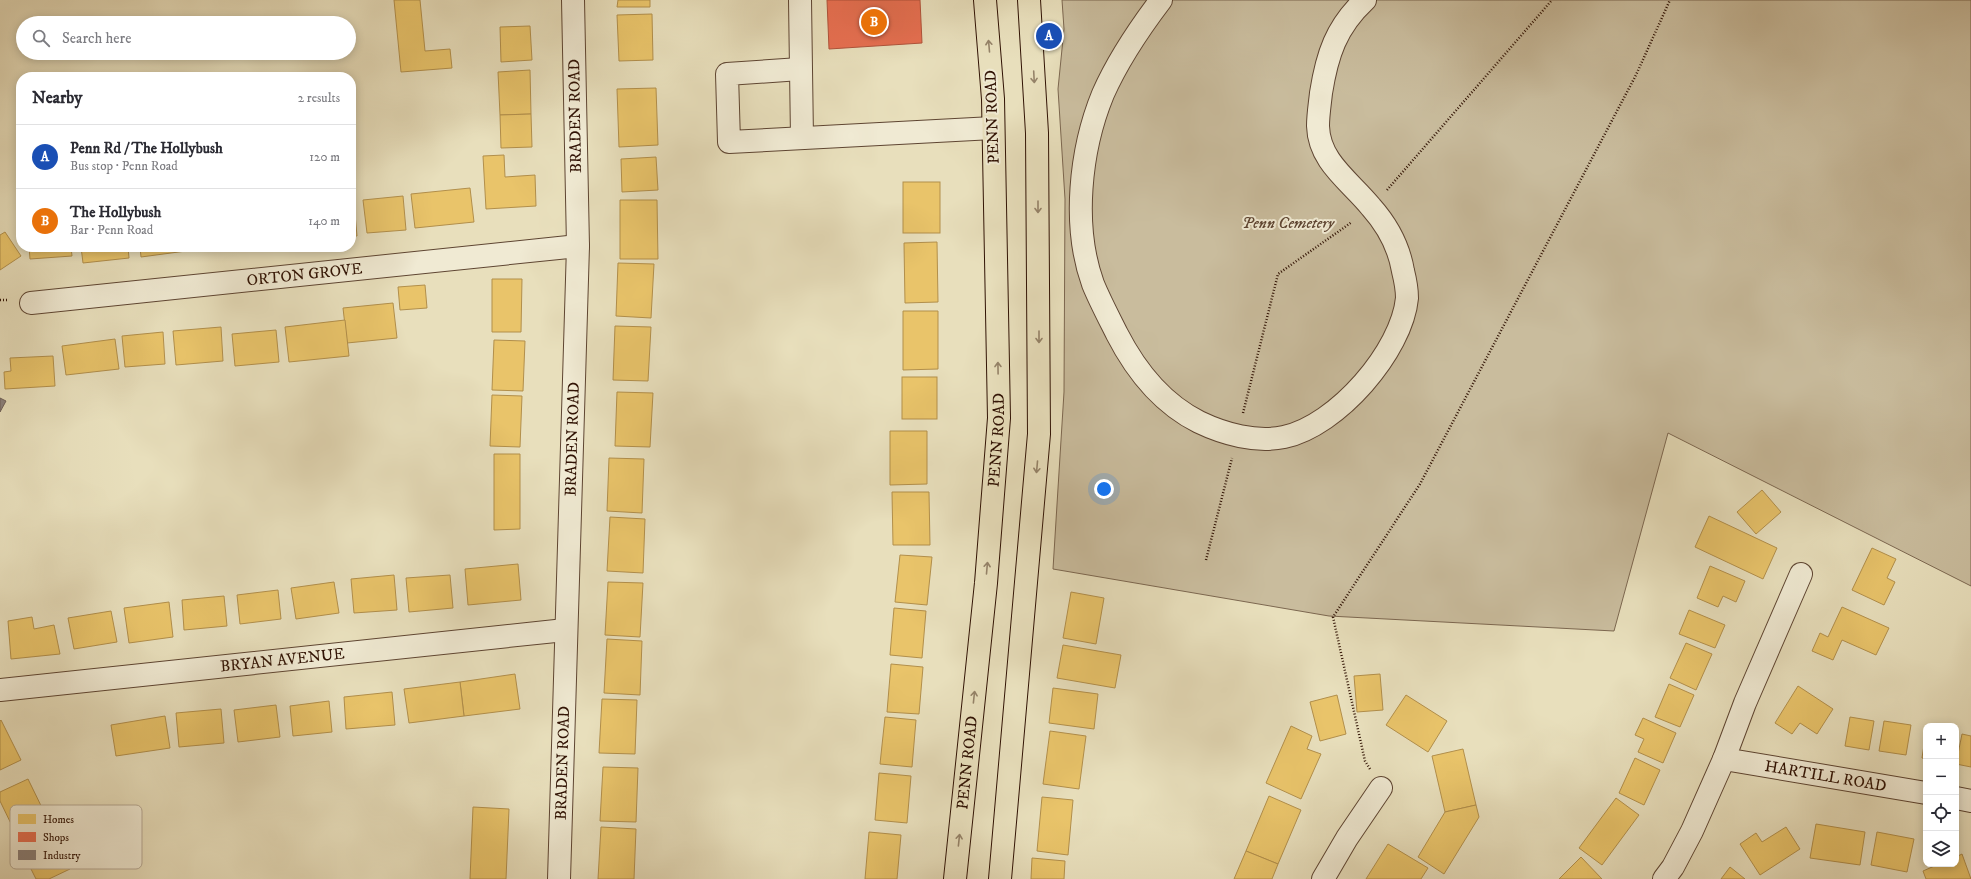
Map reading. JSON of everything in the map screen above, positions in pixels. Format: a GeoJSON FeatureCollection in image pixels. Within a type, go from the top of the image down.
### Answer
{"type":"FeatureCollection","features":[{"type":"Feature","properties":{"kind":"highway","name":"PENN ROAD"},"geometry":{"type":"LineString","coordinates":[[955,879],[986,584],[999,418],[994,128],[985,0]]}},
{"type":"Feature","properties":{"kind":"highway"},"geometry":{"type":"LineString","coordinates":[[1000,879],[1039,434],[1037,133],[1029,0]]}},
{"type":"Feature","properties":{"kind":"street","name":"BRADEN ROAD"},"geometry":{"type":"LineString","coordinates":[[559,879],[565,630],[578,246],[573,0]]}},
{"type":"Feature","properties":{"kind":"street"},"geometry":{"type":"LineString","coordinates":[[800,0],[802,138]]}},
{"type":"Feature","properties":{"kind":"street"},"geometry":{"type":"LineString","coordinates":[[1161,0],[1142,24],[1119,63],[1103,95],[1094,123],[1081,189],[1083,240],[1093,283],[1128,356],[1146,382],[1167,401],[1192,419],[1217,431],[1237,436],[1262,439],[1285,437],[1308,428],[1338,408],[1365,382],[1384,356],[1399,331],[1407,297],[1403,268],[1390,232],[1372,207],[1330,163],[1321,147],[1318,126],[1324,73],[1332,45],[1344,23],[1365,0]]}},
{"type":"Feature","properties":{"kind":"street"},"geometry":{"type":"LineString","coordinates":[[800,69],[727,74],[729,142],[994,128]]}},
{"type":"Feature","properties":{"kind":"street","name":"ORTON GROVE"},"geometry":{"type":"LineString","coordinates":[[31,303],[578,246]]}},
{"type":"Feature","properties":{"kind":"street"},"geometry":{"type":"LineString","coordinates":[[1664,879],[1673,867],[1692,831],[1724,759],[1745,704],[1801,574]]}},
{"type":"Feature","properties":{"kind":"street","name":"BRYAN AVENUE"},"geometry":{"type":"LineString","coordinates":[[0,690],[565,630]]}},
{"type":"Feature","properties":{"kind":"street","name":"HARTILL ROAD"},"geometry":{"type":"LineString","coordinates":[[1724,759],[1923,792]]}},
{"type":"Feature","properties":{"kind":"street"},"geometry":{"type":"LineString","coordinates":[[1323,879],[1347,838],[1381,788]]}},
{"type":"Feature","properties":{"kind":"street"},"geometry":{"type":"LineString","coordinates":[[1959,799],[1971,801]]}},
{"type":"Feature","properties":{"kind":"path"},"geometry":{"type":"LineString","coordinates":[[1206,560],[1278,274],[1372,207],[1552,0]]}},
{"type":"Feature","properties":{"kind":"path"},"geometry":{"type":"LineString","coordinates":[[1381,788],[1365,761],[1333,617],[1420,484],[1636,75],[1670,0]]}},
{"type":"Feature","properties":{"kind":"green space","name":"Penn Cemetery"},"geometry":{"type":"Polygon","coordinates":[[[1062,0],[1971,0],[1971,586],[1668,433],[1614,631],[1329,616],[1053,569],[1064,392],[1065,199],[1058,89],[1064,29],[1062,0]]]}},
{"type":"Feature","properties":{"kind":"building: Homes"},"geometry":{"type":"Polygon","coordinates":[[[394,0],[420,0],[425,51],[450,49],[452,68],[401,72],[394,0]]]}},
{"type":"Feature","properties":{"kind":"building: Homes"},"geometry":{"type":"Polygon","coordinates":[[[618,0],[650,0],[650,7],[617,7],[618,0]]]}},
{"type":"Feature","properties":{"kind":"building: Homes"},"geometry":{"type":"Polygon","coordinates":[[[652,14],[653,60],[619,61],[617,15],[652,14]]]}},
{"type":"Feature","properties":{"kind":"building: Homes"},"geometry":{"type":"Polygon","coordinates":[[[530,26],[532,60],[501,62],[500,27],[530,26]]]}},
{"type":"Feature","properties":{"kind":"building: Homes"},"geometry":{"type":"Polygon","coordinates":[[[530,70],[531,114],[500,115],[498,72],[530,70]]]}},
{"type":"Feature","properties":{"kind":"building: Homes"},"geometry":{"type":"Polygon","coordinates":[[[656,88],[658,145],[619,147],[617,89],[656,88]]]}},
{"type":"Feature","properties":{"kind":"building: Homes"},"geometry":{"type":"Polygon","coordinates":[[[531,114],[532,147],[501,148],[500,115],[531,114]]]}},
{"type":"Feature","properties":{"kind":"building: Homes"},"geometry":{"type":"Polygon","coordinates":[[[504,155],[505,177],[535,175],[536,206],[486,209],[483,156],[504,155]]]}},
{"type":"Feature","properties":{"kind":"building: Homes"},"geometry":{"type":"Polygon","coordinates":[[[656,157],[658,190],[622,192],[621,159],[656,157]]]}},
{"type":"Feature","properties":{"kind":"building: Homes"},"geometry":{"type":"Polygon","coordinates":[[[903,182],[940,182],[940,233],[903,233],[903,182]]]}},
{"type":"Feature","properties":{"kind":"building: Homes"},"geometry":{"type":"Polygon","coordinates":[[[470,188],[474,222],[415,228],[411,194],[470,188]]]}},
{"type":"Feature","properties":{"kind":"building: Homes"},"geometry":{"type":"Polygon","coordinates":[[[403,196],[406,230],[367,233],[363,200],[403,196]]]}},
{"type":"Feature","properties":{"kind":"building: Homes"},"geometry":{"type":"Polygon","coordinates":[[[620,200],[657,200],[658,259],[620,259],[620,200]]]}},
{"type":"Feature","properties":{"kind":"building: Homes"},"geometry":{"type":"Polygon","coordinates":[[[5,232],[16,248],[16,252],[18,252],[21,256],[0,270],[0,235],[5,232]]]}},
{"type":"Feature","properties":{"kind":"building: Homes"},"geometry":{"type":"Polygon","coordinates":[[[937,242],[938,302],[905,303],[904,243],[937,242]]]}},
{"type":"Feature","properties":{"kind":"building: Homes"},"geometry":{"type":"Polygon","coordinates":[[[29,252],[72,252],[72,256],[30,259],[29,252]]]}},
{"type":"Feature","properties":{"kind":"building: Homes"},"geometry":{"type":"Polygon","coordinates":[[[82,252],[128,252],[129,258],[83,263],[82,252]]]}},
{"type":"Feature","properties":{"kind":"building: Homes"},"geometry":{"type":"Polygon","coordinates":[[[140,252],[178,252],[141,257],[140,252]]]}},
{"type":"Feature","properties":{"kind":"building: Homes"},"geometry":{"type":"Polygon","coordinates":[[[618,263],[654,264],[651,318],[616,316],[618,263]]]}},
{"type":"Feature","properties":{"kind":"building: Homes"},"geometry":{"type":"Polygon","coordinates":[[[492,279],[522,279],[521,332],[492,332],[492,279]]]}},
{"type":"Feature","properties":{"kind":"building: Homes"},"geometry":{"type":"Polygon","coordinates":[[[425,285],[427,308],[400,310],[398,287],[425,285]]]}},
{"type":"Feature","properties":{"kind":"building: Homes"},"geometry":{"type":"Polygon","coordinates":[[[393,303],[397,338],[347,343],[343,308],[393,303]]]}},
{"type":"Feature","properties":{"kind":"building: Homes"},"geometry":{"type":"Polygon","coordinates":[[[903,311],[938,311],[938,369],[903,370],[903,311]]]}},
{"type":"Feature","properties":{"kind":"building: Homes"},"geometry":{"type":"Polygon","coordinates":[[[345,320],[349,356],[289,362],[285,327],[345,320]]]}},
{"type":"Feature","properties":{"kind":"building: Homes"},"geometry":{"type":"Polygon","coordinates":[[[615,326],[651,327],[648,381],[613,380],[615,326]]]}},
{"type":"Feature","properties":{"kind":"building: Homes"},"geometry":{"type":"Polygon","coordinates":[[[221,327],[223,361],[176,365],[173,331],[221,327]]]}},
{"type":"Feature","properties":{"kind":"building: Homes"},"geometry":{"type":"Polygon","coordinates":[[[276,330],[279,362],[235,366],[232,334],[276,330]]]}},
{"type":"Feature","properties":{"kind":"building: Homes"},"geometry":{"type":"Polygon","coordinates":[[[163,332],[165,364],[125,367],[122,336],[163,332]]]}},
{"type":"Feature","properties":{"kind":"building: Homes"},"geometry":{"type":"Polygon","coordinates":[[[115,339],[119,369],[66,375],[62,346],[115,339]]]}},
{"type":"Feature","properties":{"kind":"building: Homes"},"geometry":{"type":"Polygon","coordinates":[[[494,340],[525,341],[523,391],[492,390],[494,340]]]}},
{"type":"Feature","properties":{"kind":"building: Homes"},"geometry":{"type":"Polygon","coordinates":[[[53,356],[55,386],[5,389],[4,372],[11,371],[10,358],[53,356]]]}},
{"type":"Feature","properties":{"kind":"building: Homes"},"geometry":{"type":"Polygon","coordinates":[[[902,377],[937,377],[937,419],[902,419],[902,377]]]}},
{"type":"Feature","properties":{"kind":"building: Homes"},"geometry":{"type":"Polygon","coordinates":[[[617,392],[653,393],[650,447],[615,446],[617,392]]]}},
{"type":"Feature","properties":{"kind":"building: Homes"},"geometry":{"type":"Polygon","coordinates":[[[492,395],[522,396],[520,447],[490,446],[492,395]]]}},
{"type":"Feature","properties":{"kind":"building: Homes"},"geometry":{"type":"Polygon","coordinates":[[[890,431],[927,431],[927,484],[890,485],[890,431]]]}},
{"type":"Feature","properties":{"kind":"building: Homes"},"geometry":{"type":"Polygon","coordinates":[[[494,454],[520,454],[520,529],[494,530],[494,454]]]}},
{"type":"Feature","properties":{"kind":"building: Homes"},"geometry":{"type":"Polygon","coordinates":[[[609,458],[644,459],[642,513],[607,511],[609,458]]]}},
{"type":"Feature","properties":{"kind":"building: Homes"},"geometry":{"type":"Polygon","coordinates":[[[1762,490],[1781,512],[1756,534],[1737,512],[1762,490]]]}},
{"type":"Feature","properties":{"kind":"building: Homes"},"geometry":{"type":"Polygon","coordinates":[[[892,492],[929,492],[930,545],[893,545],[892,492]]]}},
{"type":"Feature","properties":{"kind":"building: Homes"},"geometry":{"type":"Polygon","coordinates":[[[1709,516],[1777,548],[1763,579],[1695,547],[1709,516]]]}},
{"type":"Feature","properties":{"kind":"building: Homes"},"geometry":{"type":"Polygon","coordinates":[[[610,517],[645,519],[643,573],[607,571],[610,517]]]}},
{"type":"Feature","properties":{"kind":"building: Homes"},"geometry":{"type":"Polygon","coordinates":[[[1872,548],[1896,559],[1887,578],[1895,582],[1884,605],[1852,590],[1872,548]]]}},
{"type":"Feature","properties":{"kind":"building: Homes"},"geometry":{"type":"Polygon","coordinates":[[[900,555],[932,557],[927,605],[895,602],[900,555]]]}},
{"type":"Feature","properties":{"kind":"building: Homes"},"geometry":{"type":"Polygon","coordinates":[[[518,564],[521,600],[468,605],[465,569],[518,564]]]}},
{"type":"Feature","properties":{"kind":"building: Homes"},"geometry":{"type":"Polygon","coordinates":[[[1710,566],[1745,581],[1736,602],[1723,596],[1718,607],[1697,598],[1710,566]]]}},
{"type":"Feature","properties":{"kind":"building: Homes"},"geometry":{"type":"Polygon","coordinates":[[[394,575],[397,610],[354,613],[351,579],[394,575]]]}},
{"type":"Feature","properties":{"kind":"building: Homes"},"geometry":{"type":"Polygon","coordinates":[[[450,575],[453,608],[409,612],[406,578],[450,575]]]}},
{"type":"Feature","properties":{"kind":"building: Homes"},"geometry":{"type":"Polygon","coordinates":[[[334,582],[339,613],[296,619],[291,588],[334,582]]]}},
{"type":"Feature","properties":{"kind":"building: Homes"},"geometry":{"type":"Polygon","coordinates":[[[608,582],[643,583],[640,637],[605,635],[608,582]]]}},
{"type":"Feature","properties":{"kind":"building: Homes"},"geometry":{"type":"Polygon","coordinates":[[[278,590],[281,619],[240,624],[237,595],[278,590]]]}},
{"type":"Feature","properties":{"kind":"building: Homes"},"geometry":{"type":"Polygon","coordinates":[[[1071,592],[1104,598],[1096,644],[1063,638],[1071,592]]]}},
{"type":"Feature","properties":{"kind":"building: Homes"},"geometry":{"type":"Polygon","coordinates":[[[224,596],[227,626],[184,630],[182,600],[224,596]]]}},
{"type":"Feature","properties":{"kind":"building: Homes"},"geometry":{"type":"Polygon","coordinates":[[[169,602],[173,637],[129,643],[124,608],[169,602]]]}},
{"type":"Feature","properties":{"kind":"building: Homes"},"geometry":{"type":"Polygon","coordinates":[[[1842,607],[1889,628],[1876,655],[1842,640],[1833,660],[1812,651],[1820,633],[1828,637],[1842,607]]]}},
{"type":"Feature","properties":{"kind":"building: Homes"},"geometry":{"type":"Polygon","coordinates":[[[894,608],[926,611],[922,658],[890,655],[894,608]]]}},
{"type":"Feature","properties":{"kind":"building: Homes"},"geometry":{"type":"Polygon","coordinates":[[[1689,610],[1725,625],[1715,648],[1679,634],[1689,610]]]}},
{"type":"Feature","properties":{"kind":"building: Homes"},"geometry":{"type":"Polygon","coordinates":[[[111,611],[117,642],[74,649],[68,618],[111,611]]]}},
{"type":"Feature","properties":{"kind":"building: Homes"},"geometry":{"type":"Polygon","coordinates":[[[32,617],[34,629],[54,625],[60,654],[11,659],[8,621],[32,617]]]}},
{"type":"Feature","properties":{"kind":"building: Homes"},"geometry":{"type":"Polygon","coordinates":[[[607,639],[642,641],[640,695],[604,693],[607,639]]]}},
{"type":"Feature","properties":{"kind":"building: Homes"},"geometry":{"type":"Polygon","coordinates":[[[1686,643],[1712,654],[1696,690],[1670,678],[1686,643]]]}},
{"type":"Feature","properties":{"kind":"building: Homes"},"geometry":{"type":"Polygon","coordinates":[[[1063,645],[1121,655],[1115,688],[1057,678],[1063,645]]]}},
{"type":"Feature","properties":{"kind":"building: Homes"},"geometry":{"type":"Polygon","coordinates":[[[891,664],[923,667],[919,714],[887,712],[891,664]]]}},
{"type":"Feature","properties":{"kind":"building: Homes"},"geometry":{"type":"Polygon","coordinates":[[[515,674],[520,709],[464,716],[460,682],[515,674]]]}},
{"type":"Feature","properties":{"kind":"building: Homes"},"geometry":{"type":"Polygon","coordinates":[[[1380,674],[1383,710],[1357,712],[1354,676],[1380,674]]]}},
{"type":"Feature","properties":{"kind":"building: Homes"},"geometry":{"type":"Polygon","coordinates":[[[460,682],[464,716],[409,723],[404,689],[460,682]]]}},
{"type":"Feature","properties":{"kind":"building: Homes"},"geometry":{"type":"Polygon","coordinates":[[[1669,684],[1694,695],[1680,727],[1655,717],[1669,684]]]}},
{"type":"Feature","properties":{"kind":"building: Homes"},"geometry":{"type":"Polygon","coordinates":[[[1798,686],[1833,709],[1817,734],[1800,723],[1792,734],[1775,723],[1798,686]]]}},
{"type":"Feature","properties":{"kind":"building: Homes"},"geometry":{"type":"Polygon","coordinates":[[[1053,688],[1098,694],[1094,729],[1049,723],[1053,688]]]}},
{"type":"Feature","properties":{"kind":"building: Homes"},"geometry":{"type":"Polygon","coordinates":[[[392,692],[395,725],[346,729],[344,697],[392,692]]]}},
{"type":"Feature","properties":{"kind":"building: Homes"},"geometry":{"type":"Polygon","coordinates":[[[1337,695],[1346,734],[1320,741],[1310,702],[1337,695]]]}},
{"type":"Feature","properties":{"kind":"building: Homes"},"geometry":{"type":"Polygon","coordinates":[[[1406,695],[1447,721],[1428,752],[1386,725],[1406,695]]]}},
{"type":"Feature","properties":{"kind":"building: Homes"},"geometry":{"type":"Polygon","coordinates":[[[602,699],[637,700],[635,754],[599,753],[602,699]]]}},
{"type":"Feature","properties":{"kind":"building: Homes"},"geometry":{"type":"Polygon","coordinates":[[[329,701],[332,732],[293,736],[290,706],[329,701]]]}},
{"type":"Feature","properties":{"kind":"building: Homes"},"geometry":{"type":"Polygon","coordinates":[[[276,705],[280,737],[238,742],[234,710],[276,705]]]}},
{"type":"Feature","properties":{"kind":"building: Homes"},"geometry":{"type":"Polygon","coordinates":[[[221,709],[224,743],[179,747],[176,713],[221,709]]]}},
{"type":"Feature","properties":{"kind":"building: Homes"},"geometry":{"type":"Polygon","coordinates":[[[165,716],[170,748],[116,756],[111,725],[165,716]]]}},
{"type":"Feature","properties":{"kind":"building: Homes"},"geometry":{"type":"Polygon","coordinates":[[[885,717],[916,720],[912,767],[880,764],[885,717]]]}},
{"type":"Feature","properties":{"kind":"building: Homes"},"geometry":{"type":"Polygon","coordinates":[[[1850,717],[1874,721],[1869,750],[1845,746],[1850,717]]]}},
{"type":"Feature","properties":{"kind":"building: Homes"},"geometry":{"type":"Polygon","coordinates":[[[1643,718],[1676,733],[1663,763],[1638,752],[1644,739],[1635,735],[1643,718]]]}},
{"type":"Feature","properties":{"kind":"building: Homes"},"geometry":{"type":"Polygon","coordinates":[[[1,720],[21,760],[0,770],[0,721],[1,720]]]}},
{"type":"Feature","properties":{"kind":"building: Homes"},"geometry":{"type":"Polygon","coordinates":[[[1884,721],[1911,725],[1906,755],[1879,751],[1884,721]]]}},
{"type":"Feature","properties":{"kind":"building: Homes"},"geometry":{"type":"Polygon","coordinates":[[[1291,726],[1312,736],[1307,749],[1321,754],[1301,799],[1266,783],[1291,726]]]}},
{"type":"Feature","properties":{"kind":"building: Homes"},"geometry":{"type":"Polygon","coordinates":[[[1050,731],[1086,736],[1079,789],[1043,784],[1050,731]]]}},
{"type":"Feature","properties":{"kind":"building: Homes"},"geometry":{"type":"Polygon","coordinates":[[[1962,734],[1971,736],[1971,767],[1959,765],[1959,749],[1962,734]]]}},
{"type":"Feature","properties":{"kind":"building: Homes"},"geometry":{"type":"Polygon","coordinates":[[[1463,749],[1476,805],[1445,812],[1432,756],[1463,749]]]}},
{"type":"Feature","properties":{"kind":"building: Homes"},"geometry":{"type":"Polygon","coordinates":[[[1635,758],[1660,770],[1644,805],[1619,793],[1635,758]]]}},
{"type":"Feature","properties":{"kind":"building: Homes"},"geometry":{"type":"Polygon","coordinates":[[[603,767],[638,768],[636,822],[600,821],[603,767]]]}},
{"type":"Feature","properties":{"kind":"building: Homes"},"geometry":{"type":"Polygon","coordinates":[[[879,773],[911,776],[907,823],[875,820],[879,773]]]}},
{"type":"Feature","properties":{"kind":"building: Homes"},"geometry":{"type":"Polygon","coordinates":[[[28,779],[41,805],[10,805],[10,822],[0,801],[0,792],[28,779]]]}},
{"type":"Feature","properties":{"kind":"building: Homes"},"geometry":{"type":"Polygon","coordinates":[[[1269,796],[1301,810],[1278,864],[1246,851],[1269,796]]]}},
{"type":"Feature","properties":{"kind":"building: Homes"},"geometry":{"type":"Polygon","coordinates":[[[1042,797],[1073,800],[1068,855],[1037,851],[1042,797]]]}},
{"type":"Feature","properties":{"kind":"building: Homes"},"geometry":{"type":"Polygon","coordinates":[[[1616,798],[1639,815],[1602,865],[1579,848],[1616,798]]]}},
{"type":"Feature","properties":{"kind":"building: Homes"},"geometry":{"type":"Polygon","coordinates":[[[1476,805],[1479,817],[1444,874],[1418,857],[1445,812],[1476,805]]]}},
{"type":"Feature","properties":{"kind":"building: Homes"},"geometry":{"type":"Polygon","coordinates":[[[473,807],[509,809],[506,879],[470,879],[473,807]]]}},
{"type":"Feature","properties":{"kind":"building: Homes"},"geometry":{"type":"Polygon","coordinates":[[[1816,824],[1865,832],[1860,865],[1810,858],[1816,824]]]}},
{"type":"Feature","properties":{"kind":"building: Homes"},"geometry":{"type":"Polygon","coordinates":[[[601,827],[636,829],[634,879],[598,879],[601,827]]]}},
{"type":"Feature","properties":{"kind":"building: Homes"},"geometry":{"type":"Polygon","coordinates":[[[1786,827],[1800,849],[1760,875],[1740,844],[1756,833],[1762,842],[1786,827]]]}},
{"type":"Feature","properties":{"kind":"building: Homes"},"geometry":{"type":"Polygon","coordinates":[[[869,832],[901,835],[897,879],[865,879],[869,832]]]}},
{"type":"Feature","properties":{"kind":"building: Homes"},"geometry":{"type":"Polygon","coordinates":[[[1877,832],[1914,839],[1907,872],[1871,865],[1877,832]]]}},
{"type":"Feature","properties":{"kind":"building: Homes"},"geometry":{"type":"Polygon","coordinates":[[[1388,844],[1428,868],[1421,879],[1366,879],[1388,844]]]}},
{"type":"Feature","properties":{"kind":"building: Homes"},"geometry":{"type":"Polygon","coordinates":[[[1246,851],[1278,864],[1272,879],[1234,879],[1246,851]]]}},
{"type":"Feature","properties":{"kind":"building: Homes"},"geometry":{"type":"Polygon","coordinates":[[[1962,854],[1971,879],[1926,879],[1923,871],[1932,867],[1959,867],[1959,856],[1962,854]]]}},
{"type":"Feature","properties":{"kind":"building: Homes"},"geometry":{"type":"Polygon","coordinates":[[[1581,857],[1602,879],[1559,879],[1581,857]]]}},
{"type":"Feature","properties":{"kind":"building: Homes"},"geometry":{"type":"Polygon","coordinates":[[[1032,858],[1065,861],[1064,879],[1031,879],[1032,858]]]}},
{"type":"Feature","properties":{"kind":"building: Homes"},"geometry":{"type":"Polygon","coordinates":[[[1730,867],[1745,879],[1721,879],[1730,867]]]}},
{"type":"Feature","properties":{"kind":"building: Homes"},"geometry":{"type":"Polygon","coordinates":[[[31,869],[70,869],[49,879],[36,879],[31,869]]]}},
{"type":"Feature","properties":{"kind":"building: Shops"},"geometry":{"type":"Polygon","coordinates":[[[827,0],[920,0],[922,43],[829,49],[827,0]]]}},
{"type":"Feature","properties":{"kind":"building: Industry"},"geometry":{"type":"Polygon","coordinates":[[[0,398],[6,401],[0,412],[0,398]]]}},
{"type":"Feature","properties":{"kind":"place","name":"The Hollybush"},"geometry":{"type":"Point","coordinates":[874,22]}},
{"type":"Feature","properties":{"kind":"place","name":"Penn Rd / The Hollybush"},"geometry":{"type":"Point","coordinates":[1049,36]}}]}
